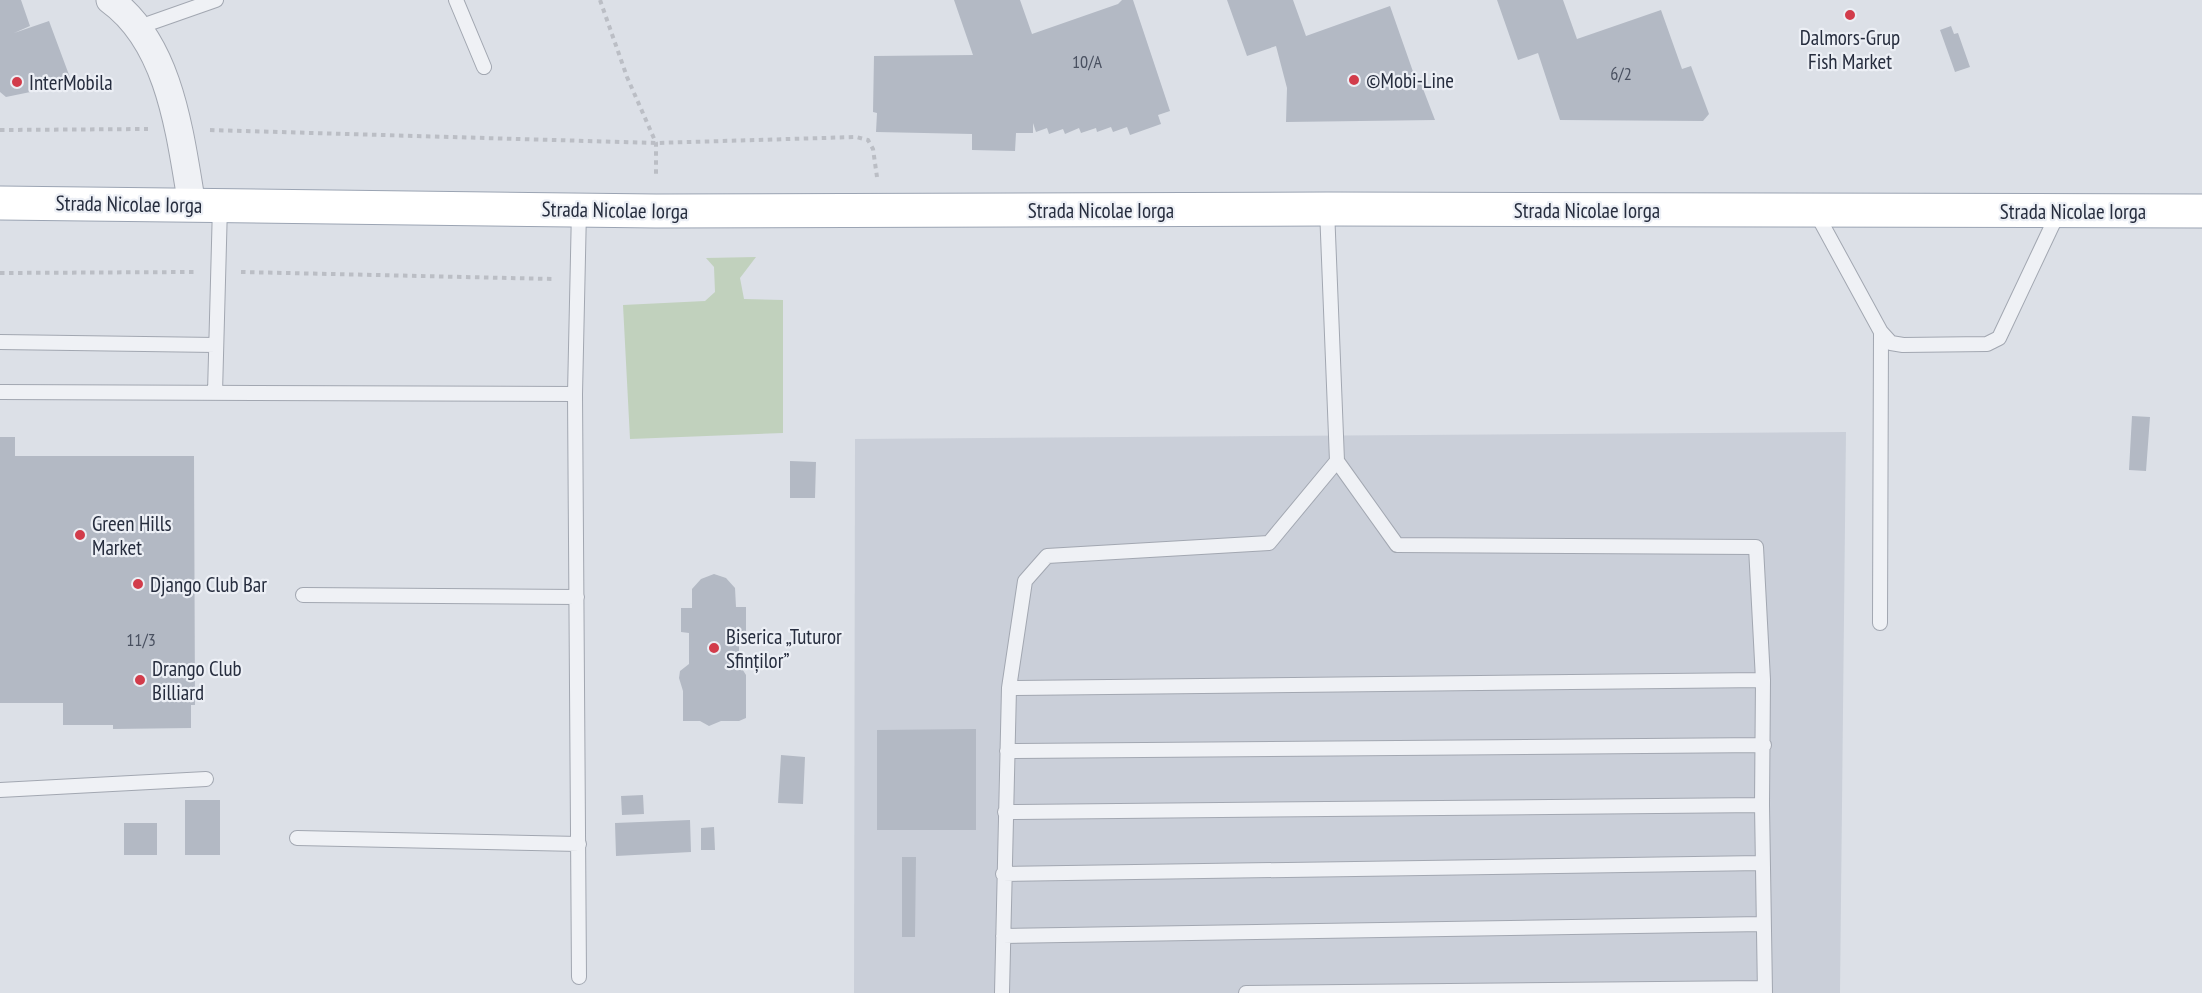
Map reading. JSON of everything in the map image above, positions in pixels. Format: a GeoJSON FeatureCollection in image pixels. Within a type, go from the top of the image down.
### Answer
{"type":"FeatureCollection","features":[{"type":"Feature","properties":{"kind":"main road","name":"Strada Nicolae Iorga"},"geometry":{"type":"LineString","coordinates":[[0,203],[656,211],[1327,209],[2202,211]]}},
{"type":"Feature","properties":{"kind":"street"},"geometry":{"type":"LineString","coordinates":[[110,0],[139,27],[150,45],[167,88],[176,129],[206,205]]}},
{"type":"Feature","properties":{"kind":"lane"},"geometry":{"type":"LineString","coordinates":[[139,27],[216,0]]}},
{"type":"Feature","properties":{"kind":"lane"},"geometry":{"type":"LineString","coordinates":[[456,0],[484,68]]}},
{"type":"Feature","properties":{"kind":"lane"},"geometry":{"type":"LineString","coordinates":[[206,205],[218,272],[215,393]]}},
{"type":"Feature","properties":{"kind":"lane"},"geometry":{"type":"LineString","coordinates":[[1246,993],[1765,991],[1762,863],[1763,680],[1756,547],[1397,545],[1337,460],[1327,209]]}},
{"type":"Feature","properties":{"kind":"lane"},"geometry":{"type":"LineString","coordinates":[[579,210],[575,394],[579,977]]}},
{"type":"Feature","properties":{"kind":"lane"},"geometry":{"type":"LineString","coordinates":[[1815,210],[1881,332],[1891,343],[1902,345],[1987,344],[1999,338],[2058,211]]}},
{"type":"Feature","properties":{"kind":"lane"},"geometry":{"type":"LineString","coordinates":[[1880,623],[1881,332]]}},
{"type":"Feature","properties":{"kind":"lane"},"geometry":{"type":"LineString","coordinates":[[0,342],[216,345]]}},
{"type":"Feature","properties":{"kind":"lane"},"geometry":{"type":"LineString","coordinates":[[0,392],[575,394]]}},
{"type":"Feature","properties":{"kind":"lane"},"geometry":{"type":"LineString","coordinates":[[1002,993],[1003,874],[1010,688],[1024,581],[1047,556],[1269,543],[1337,460]]}},
{"type":"Feature","properties":{"kind":"lane"},"geometry":{"type":"LineString","coordinates":[[303,595],[577,597]]}},
{"type":"Feature","properties":{"kind":"lane"},"geometry":{"type":"LineString","coordinates":[[1010,688],[1763,680]]}},
{"type":"Feature","properties":{"kind":"lane"},"geometry":{"type":"LineString","coordinates":[[1007,751],[1764,745]]}},
{"type":"Feature","properties":{"kind":"lane"},"geometry":{"type":"LineString","coordinates":[[0,790],[206,778]]}},
{"type":"Feature","properties":{"kind":"lane"},"geometry":{"type":"LineString","coordinates":[[1005,812],[1762,805]]}},
{"type":"Feature","properties":{"kind":"lane"},"geometry":{"type":"LineString","coordinates":[[297,838],[579,844]]}},
{"type":"Feature","properties":{"kind":"lane"},"geometry":{"type":"LineString","coordinates":[[1003,874],[1762,863]]}},
{"type":"Feature","properties":{"kind":"lane"},"geometry":{"type":"LineString","coordinates":[[1003,936],[1763,924]]}},
{"type":"Feature","properties":{"kind":"path"},"geometry":{"type":"LineString","coordinates":[[600,0],[627,77],[656,143],[656,211]]}},
{"type":"Feature","properties":{"kind":"path"},"geometry":{"type":"LineString","coordinates":[[0,130],[176,129],[656,143],[856,137],[868,140],[873,149],[882,210]]}},
{"type":"Feature","properties":{"kind":"path"},"geometry":{"type":"LineString","coordinates":[[0,273],[218,272],[578,279]]}},
{"type":"Feature","properties":{"kind":"shaded area"},"geometry":{"type":"Polygon","coordinates":[[[1846,432],[1840,993],[854,993],[855,439],[1846,432]]]}},
{"type":"Feature","properties":{"kind":"green space"},"geometry":{"type":"Polygon","coordinates":[[[756,257],[740,278],[744,299],[783,300],[783,433],[630,439],[623,305],[705,301],[715,292],[714,267],[706,258],[756,257]]]}},
{"type":"Feature","properties":{"kind":"building"},"geometry":{"type":"Polygon","coordinates":[[[0,0],[21,0],[30,26],[14,33],[49,21],[72,83],[69,88],[45,89],[6,97],[0,92],[0,0]]]}},
{"type":"Feature","properties":{"kind":"building"},"geometry":{"type":"Polygon","coordinates":[[[954,0],[1020,0],[1032,34],[1118,4],[1122,0],[1133,0],[1170,111],[1158,115],[1161,124],[1130,135],[1127,127],[1113,132],[1111,127],[1097,132],[1096,128],[1081,133],[1079,128],[1065,134],[1063,129],[1049,134],[1047,128],[1036,132],[1033,123],[1033,133],[1016,133],[1015,151],[972,150],[972,134],[876,132],[877,113],[873,112],[874,56],[973,55],[954,0]]]}},
{"type":"Feature","properties":{"kind":"building"},"geometry":{"type":"Polygon","coordinates":[[[1227,0],[1293,0],[1306,36],[1390,6],[1417,83],[1420,81],[1435,120],[1286,122],[1287,88],[1276,46],[1247,56],[1227,0]]]}},
{"type":"Feature","properties":{"kind":"building"},"geometry":{"type":"Polygon","coordinates":[[[1497,0],[1563,0],[1577,39],[1661,10],[1682,69],[1691,66],[1709,114],[1703,121],[1560,120],[1538,53],[1518,60],[1497,0]]]}},
{"type":"Feature","properties":{"kind":"building"},"geometry":{"type":"Polygon","coordinates":[[[1951,26],[1954,34],[1958,33],[1970,67],[1955,72],[1940,30],[1951,26]]]}},
{"type":"Feature","properties":{"kind":"building"},"geometry":{"type":"Polygon","coordinates":[[[2132,416],[2150,417],[2146,471],[2129,470],[2132,416]]]}},
{"type":"Feature","properties":{"kind":"building"},"geometry":{"type":"Polygon","coordinates":[[[0,437],[15,437],[15,456],[194,456],[195,705],[191,705],[191,728],[113,729],[113,725],[63,725],[63,703],[0,703],[0,437]]]}},
{"type":"Feature","properties":{"kind":"building"},"geometry":{"type":"Polygon","coordinates":[[[790,461],[816,462],[815,498],[790,498],[790,461]]]}},
{"type":"Feature","properties":{"kind":"building","name":"Biserica „Tuturor Sfinților”"},"geometry":{"type":"Polygon","coordinates":[[[714,574],[726,578],[735,588],[736,607],[746,607],[746,632],[739,632],[739,664],[746,675],[746,718],[739,721],[721,721],[709,726],[700,721],[683,721],[683,691],[679,678],[680,671],[689,664],[689,633],[681,632],[681,608],[692,608],[692,589],[701,579],[714,574]]]}},
{"type":"Feature","properties":{"kind":"building"},"geometry":{"type":"Polygon","coordinates":[[[976,729],[976,830],[877,830],[877,730],[976,729]]]}},
{"type":"Feature","properties":{"kind":"building"},"geometry":{"type":"Polygon","coordinates":[[[781,755],[805,757],[803,804],[778,803],[781,755]]]}},
{"type":"Feature","properties":{"kind":"building"},"geometry":{"type":"Polygon","coordinates":[[[643,795],[644,814],[622,815],[621,796],[643,795]]]}},
{"type":"Feature","properties":{"kind":"building"},"geometry":{"type":"Polygon","coordinates":[[[185,800],[220,800],[220,855],[185,855],[185,800]]]}},
{"type":"Feature","properties":{"kind":"building"},"geometry":{"type":"Polygon","coordinates":[[[690,820],[691,852],[616,856],[615,823],[690,820]]]}},
{"type":"Feature","properties":{"kind":"building"},"geometry":{"type":"Polygon","coordinates":[[[124,823],[157,823],[157,855],[124,855],[124,823]]]}},
{"type":"Feature","properties":{"kind":"building"},"geometry":{"type":"Polygon","coordinates":[[[714,827],[715,850],[701,850],[701,828],[714,827]]]}},
{"type":"Feature","properties":{"kind":"building"},"geometry":{"type":"Polygon","coordinates":[[[902,857],[916,857],[915,937],[902,937],[902,857]]]}},
{"type":"Feature","properties":{"kind":"place","name":"Dalmors-Grup Fish Market"},"geometry":{"type":"Point","coordinates":[1850,15]}},
{"type":"Feature","properties":{"kind":"place","name":"©Mobi-Line"},"geometry":{"type":"Point","coordinates":[1354,80]}},
{"type":"Feature","properties":{"kind":"place","name":"InterMobila"},"geometry":{"type":"Point","coordinates":[17,82]}},
{"type":"Feature","properties":{"kind":"place","name":"Green Hills Market"},"geometry":{"type":"Point","coordinates":[80,535]}},
{"type":"Feature","properties":{"kind":"place","name":"Django Club Bar"},"geometry":{"type":"Point","coordinates":[138,584]}},
{"type":"Feature","properties":{"kind":"place","name":"Biserica „Tuturor Sfinților”"},"geometry":{"type":"Point","coordinates":[714,648]}},
{"type":"Feature","properties":{"kind":"place","name":"Drango Club Billiard"},"geometry":{"type":"Point","coordinates":[140,680]}}]}
